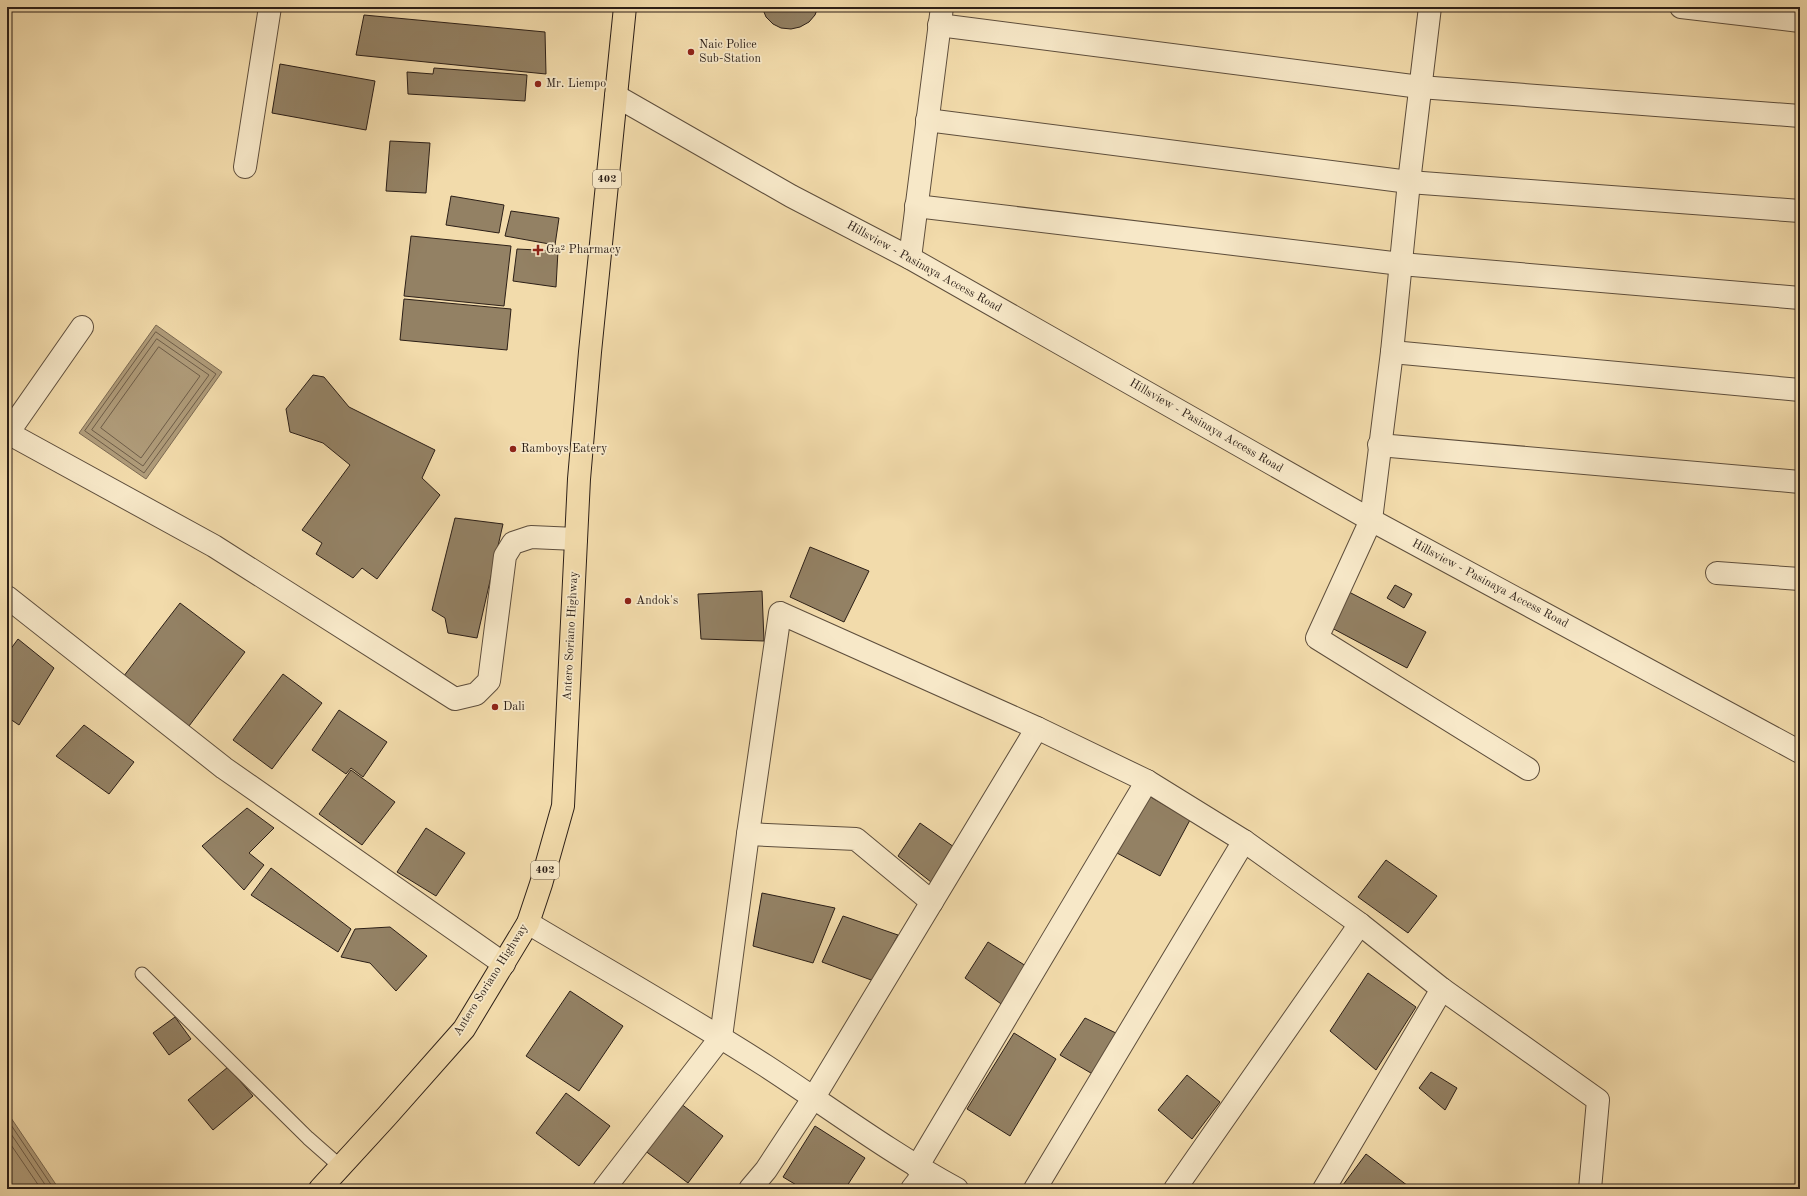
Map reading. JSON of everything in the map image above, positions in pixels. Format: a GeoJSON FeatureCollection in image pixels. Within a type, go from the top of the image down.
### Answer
{"type":"FeatureCollection","features":[{"type":"Feature","properties":{"kind":"main road","name":"Antero Soriano Highway"},"geometry":{"type":"LineString","coordinates":[[320,1189],[464,1029],[528,923],[541,884],[563,806],[579,479],[590,352],[625,7]]}},
{"type":"Feature","properties":{"kind":"street"},"geometry":{"type":"LineString","coordinates":[[245,167],[270,7]]}},
{"type":"Feature","properties":{"kind":"street"},"geometry":{"type":"LineString","coordinates":[[1430,7],[1409,182],[1392,352],[1379,445],[1371,520],[1317,638],[1528,769]]}},
{"type":"Feature","properties":{"kind":"street"},"geometry":{"type":"LineString","coordinates":[[1681,7],[1800,21]]}},
{"type":"Feature","properties":{"kind":"street"},"geometry":{"type":"LineString","coordinates":[[910,258],[941,16],[1420,86],[1800,116]]}},
{"type":"Feature","properties":{"kind":"street","name":"Hillsview - Pasinaya Access Road"},"geometry":{"type":"LineString","coordinates":[[616,96],[791,196],[910,258],[1371,520],[1800,752]]}},
{"type":"Feature","properties":{"kind":"street"},"geometry":{"type":"LineString","coordinates":[[927,120],[1409,182],[1800,211]]}},
{"type":"Feature","properties":{"kind":"street"},"geometry":{"type":"LineString","coordinates":[[916,206],[1401,264],[1800,298]]}},
{"type":"Feature","properties":{"kind":"street"},"geometry":{"type":"LineString","coordinates":[[82,327],[8,434],[214,546],[455,699],[476,694],[489,680],[505,556],[513,543],[531,537],[576,539]]}},
{"type":"Feature","properties":{"kind":"street"},"geometry":{"type":"LineString","coordinates":[[1392,352],[1800,390]]}},
{"type":"Feature","properties":{"kind":"street"},"geometry":{"type":"LineString","coordinates":[[1379,445],[1800,482]]}},
{"type":"Feature","properties":{"kind":"street"},"geometry":{"type":"LineString","coordinates":[[1717,573],[1800,579]]}},
{"type":"Feature","properties":{"kind":"street"},"geometry":{"type":"LineString","coordinates":[[7,597],[224,768],[504,964]]}},
{"type":"Feature","properties":{"kind":"street"},"geometry":{"type":"LineString","coordinates":[[604,1189],[721,1037],[748,834],[780,613],[1037,728],[1147,781],[1244,841],[1360,924],[1442,989],[1598,1100],[1590,1189]]}},
{"type":"Feature","properties":{"kind":"street"},"geometry":{"type":"LineString","coordinates":[[750,1189],[766,1170],[814,1097],[1037,728]]}},
{"type":"Feature","properties":{"kind":"street"},"geometry":{"type":"LineString","coordinates":[[912,1189],[921,1170],[1147,781]]}},
{"type":"Feature","properties":{"kind":"street"},"geometry":{"type":"LineString","coordinates":[[748,834],[856,839],[932,902]]}},
{"type":"Feature","properties":{"kind":"street"},"geometry":{"type":"LineString","coordinates":[[1035,1189],[1244,841]]}},
{"type":"Feature","properties":{"kind":"street"},"geometry":{"type":"LineString","coordinates":[[528,923],[721,1037],[814,1097],[921,1170],[956,1189]]}},
{"type":"Feature","properties":{"kind":"street"},"geometry":{"type":"LineString","coordinates":[[1175,1189],[1360,924]]}},
{"type":"Feature","properties":{"kind":"street"},"geometry":{"type":"LineString","coordinates":[[1324,1189],[1442,989]]}},
{"type":"Feature","properties":{"kind":"lane"},"geometry":{"type":"LineString","coordinates":[[142,974],[308,1138],[341,1167]]}},
{"type":"Feature","properties":{"kind":"water"},"geometry":{"type":"Polygon","coordinates":[[[156,325],[222,372],[146,479],[79,433],[156,325]]]}},
{"type":"Feature","properties":{"kind":"water"},"geometry":{"type":"Polygon","coordinates":[[[7,1112],[59,1189],[7,1189],[7,1112]]]}},
{"type":"Feature","properties":{"kind":"building"},"geometry":{"type":"Polygon","coordinates":[[[762,7],[818,7],[815,15],[809,22],[800,27],[791,29],[781,28],[773,24],[766,17],[762,7]]]}},
{"type":"Feature","properties":{"kind":"building"},"geometry":{"type":"Polygon","coordinates":[[[364,15],[545,32],[546,74],[356,55],[364,15]]]}},
{"type":"Feature","properties":{"kind":"building"},"geometry":{"type":"Polygon","coordinates":[[[280,64],[375,81],[366,130],[272,113],[280,64]]]}},
{"type":"Feature","properties":{"kind":"building"},"geometry":{"type":"Polygon","coordinates":[[[434,68],[527,75],[525,101],[408,94],[407,72],[433,74],[434,68]]]}},
{"type":"Feature","properties":{"kind":"building"},"geometry":{"type":"Polygon","coordinates":[[[390,141],[430,143],[426,193],[386,191],[390,141]]]}},
{"type":"Feature","properties":{"kind":"building"},"geometry":{"type":"Polygon","coordinates":[[[451,196],[504,205],[499,233],[446,225],[451,196]]]}},
{"type":"Feature","properties":{"kind":"building"},"geometry":{"type":"Polygon","coordinates":[[[511,211],[559,218],[555,245],[505,236],[511,211]]]}},
{"type":"Feature","properties":{"kind":"building"},"geometry":{"type":"Polygon","coordinates":[[[411,236],[511,246],[504,306],[404,296],[411,236]]]}},
{"type":"Feature","properties":{"kind":"building"},"geometry":{"type":"Polygon","coordinates":[[[517,249],[558,251],[556,287],[513,281],[517,249]]]}},
{"type":"Feature","properties":{"kind":"building"},"geometry":{"type":"Polygon","coordinates":[[[404,299],[511,309],[507,350],[400,340],[404,299]]]}},
{"type":"Feature","properties":{"kind":"building"},"geometry":{"type":"Polygon","coordinates":[[[313,375],[324,377],[349,407],[435,450],[422,478],[440,495],[377,579],[362,568],[353,578],[316,554],[322,543],[302,530],[350,465],[323,443],[290,432],[286,409],[313,375]]]}},
{"type":"Feature","properties":{"kind":"building"},"geometry":{"type":"Polygon","coordinates":[[[455,518],[503,524],[477,638],[448,633],[445,618],[432,610],[455,518]]]}},
{"type":"Feature","properties":{"kind":"building"},"geometry":{"type":"Polygon","coordinates":[[[810,547],[869,571],[844,622],[790,597],[810,547]]]}},
{"type":"Feature","properties":{"kind":"building"},"geometry":{"type":"Polygon","coordinates":[[[1395,585],[1412,594],[1404,608],[1387,598],[1395,585]]]}},
{"type":"Feature","properties":{"kind":"building"},"geometry":{"type":"Polygon","coordinates":[[[762,591],[764,641],[701,639],[698,594],[762,591]]]}},
{"type":"Feature","properties":{"kind":"building"},"geometry":{"type":"Polygon","coordinates":[[[1349,592],[1426,632],[1407,668],[1330,627],[1349,592]]]}},
{"type":"Feature","properties":{"kind":"building"},"geometry":{"type":"Polygon","coordinates":[[[180,603],[245,652],[186,730],[120,681],[180,603]]]}},
{"type":"Feature","properties":{"kind":"building"},"geometry":{"type":"Polygon","coordinates":[[[18,639],[54,668],[19,725],[7,717],[7,654],[18,639]]]}},
{"type":"Feature","properties":{"kind":"building"},"geometry":{"type":"Polygon","coordinates":[[[283,674],[322,703],[272,769],[233,740],[283,674]]]}},
{"type":"Feature","properties":{"kind":"building"},"geometry":{"type":"Polygon","coordinates":[[[339,710],[387,742],[363,777],[351,768],[346,774],[312,750],[339,710]]]}},
{"type":"Feature","properties":{"kind":"building"},"geometry":{"type":"Polygon","coordinates":[[[84,725],[134,762],[109,794],[56,756],[84,725]]]}},
{"type":"Feature","properties":{"kind":"building"},"geometry":{"type":"Polygon","coordinates":[[[351,770],[395,802],[362,845],[319,814],[351,770]]]}},
{"type":"Feature","properties":{"kind":"building"},"geometry":{"type":"Polygon","coordinates":[[[1149,796],[1190,820],[1160,876],[1117,853],[1149,796]]]}},
{"type":"Feature","properties":{"kind":"building"},"geometry":{"type":"Polygon","coordinates":[[[247,808],[274,828],[249,853],[264,865],[244,890],[202,846],[247,808]]]}},
{"type":"Feature","properties":{"kind":"building"},"geometry":{"type":"Polygon","coordinates":[[[920,823],[954,847],[931,882],[898,856],[920,823]]]}},
{"type":"Feature","properties":{"kind":"building"},"geometry":{"type":"Polygon","coordinates":[[[426,828],[465,853],[436,896],[397,872],[426,828]]]}},
{"type":"Feature","properties":{"kind":"building"},"geometry":{"type":"Polygon","coordinates":[[[1386,860],[1437,896],[1408,933],[1358,897],[1386,860]]]}},
{"type":"Feature","properties":{"kind":"building"},"geometry":{"type":"Polygon","coordinates":[[[271,868],[351,929],[338,952],[251,895],[271,868]]]}},
{"type":"Feature","properties":{"kind":"building"},"geometry":{"type":"Polygon","coordinates":[[[762,893],[835,908],[813,963],[753,946],[762,893]]]}},
{"type":"Feature","properties":{"kind":"building"},"geometry":{"type":"Polygon","coordinates":[[[843,916],[898,935],[874,981],[822,962],[843,916]]]}},
{"type":"Feature","properties":{"kind":"building"},"geometry":{"type":"Polygon","coordinates":[[[390,927],[427,956],[396,991],[370,963],[341,957],[355,929],[390,927]]]}},
{"type":"Feature","properties":{"kind":"building"},"geometry":{"type":"Polygon","coordinates":[[[988,942],[1026,966],[1004,1006],[965,978],[988,942]]]}},
{"type":"Feature","properties":{"kind":"building"},"geometry":{"type":"Polygon","coordinates":[[[1368,973],[1416,1007],[1376,1070],[1330,1031],[1368,973]]]}},
{"type":"Feature","properties":{"kind":"building"},"geometry":{"type":"Polygon","coordinates":[[[570,991],[623,1026],[579,1091],[526,1056],[570,991]]]}},
{"type":"Feature","properties":{"kind":"building"},"geometry":{"type":"Polygon","coordinates":[[[175,1017],[191,1039],[169,1055],[153,1033],[175,1017]]]}},
{"type":"Feature","properties":{"kind":"building"},"geometry":{"type":"Polygon","coordinates":[[[1085,1018],[1120,1035],[1096,1076],[1060,1055],[1085,1018]]]}},
{"type":"Feature","properties":{"kind":"building"},"geometry":{"type":"Polygon","coordinates":[[[1014,1033],[1056,1059],[1010,1136],[967,1109],[1014,1033]]]}},
{"type":"Feature","properties":{"kind":"building"},"geometry":{"type":"Polygon","coordinates":[[[228,1067],[253,1096],[213,1130],[188,1100],[228,1067]]]}},
{"type":"Feature","properties":{"kind":"building"},"geometry":{"type":"Polygon","coordinates":[[[1431,1072],[1457,1088],[1445,1110],[1419,1088],[1431,1072]]]}},
{"type":"Feature","properties":{"kind":"building"},"geometry":{"type":"Polygon","coordinates":[[[1187,1075],[1220,1102],[1192,1139],[1158,1110],[1187,1075]]]}},
{"type":"Feature","properties":{"kind":"building"},"geometry":{"type":"Polygon","coordinates":[[[566,1093],[610,1126],[579,1166],[536,1133],[566,1093]]]}},
{"type":"Feature","properties":{"kind":"building"},"geometry":{"type":"Polygon","coordinates":[[[676,1100],[723,1136],[688,1183],[640,1147],[676,1100]]]}},
{"type":"Feature","properties":{"kind":"building"},"geometry":{"type":"Polygon","coordinates":[[[815,1126],[865,1158],[845,1189],[803,1189],[783,1177],[815,1126]]]}},
{"type":"Feature","properties":{"kind":"building"},"geometry":{"type":"Polygon","coordinates":[[[1366,1154],[1412,1189],[1340,1189],[1366,1154]]]}},
{"type":"Feature","properties":{"kind":"place","name":"Naic Police Sub-Station"},"geometry":{"type":"Point","coordinates":[691,52]}},
{"type":"Feature","properties":{"kind":"place","name":"Mr. Liempo"},"geometry":{"type":"Point","coordinates":[538,84]}},
{"type":"Feature","properties":{"kind":"place","name":"Ga² Pharmacy"},"geometry":{"type":"Point","coordinates":[538,250]}},
{"type":"Feature","properties":{"kind":"place","name":"Ramboys Eatery"},"geometry":{"type":"Point","coordinates":[513,449]}},
{"type":"Feature","properties":{"kind":"place","name":"Andok's"},"geometry":{"type":"Point","coordinates":[628,601]}},
{"type":"Feature","properties":{"kind":"place","name":"Dali"},"geometry":{"type":"Point","coordinates":[495,707]}}]}
